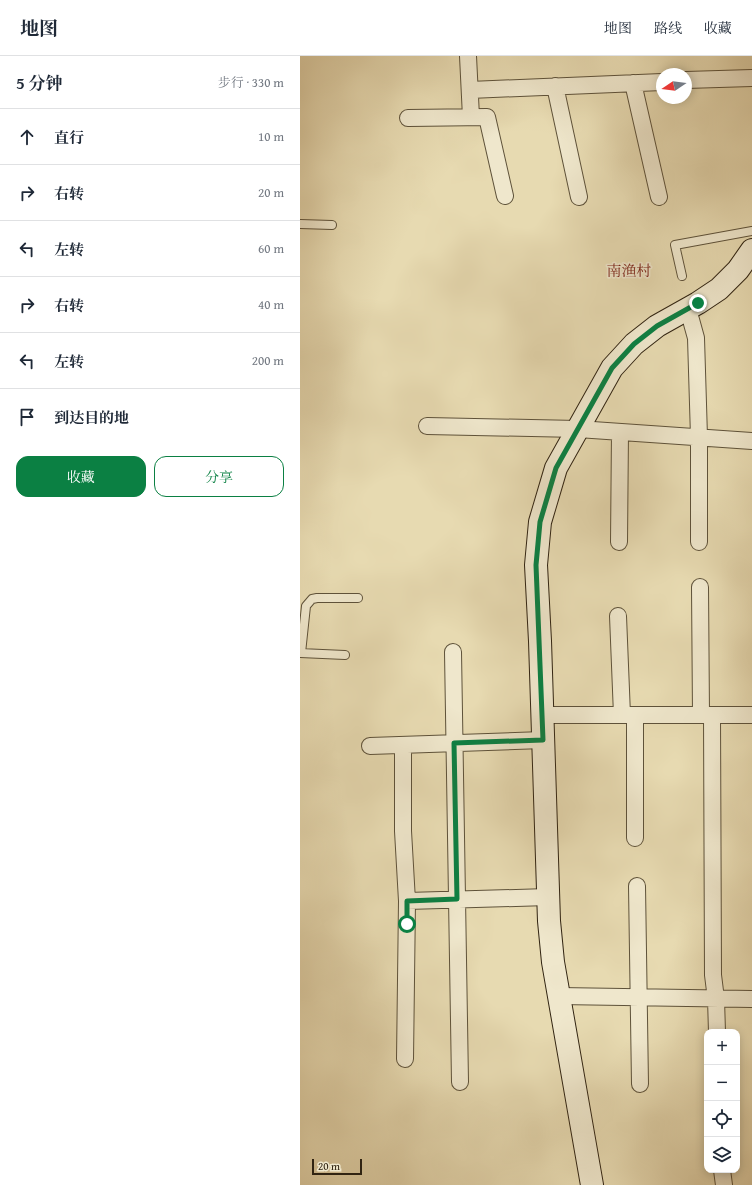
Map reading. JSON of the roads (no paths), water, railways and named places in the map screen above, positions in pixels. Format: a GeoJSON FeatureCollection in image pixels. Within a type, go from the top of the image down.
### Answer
{"type":"FeatureCollection","features":[{"type":"Feature","properties":{"kind":"street"},"geometry":{"type":"LineString","coordinates":[[468,56],[471,117]]}},
{"type":"Feature","properties":{"kind":"street"},"geometry":{"type":"LineString","coordinates":[[692,80],[752,78]]}},
{"type":"Feature","properties":{"kind":"street"},"geometry":{"type":"LineString","coordinates":[[470,90],[656,82]]}},
{"type":"Feature","properties":{"kind":"street"},"geometry":{"type":"LineString","coordinates":[[633,83],[659,197]]}},
{"type":"Feature","properties":{"kind":"street"},"geometry":{"type":"LineString","coordinates":[[555,86],[579,197]]}},
{"type":"Feature","properties":{"kind":"street"},"geometry":{"type":"LineString","coordinates":[[408,118],[487,117],[505,196]]}},
{"type":"Feature","properties":{"kind":"street"},"geometry":{"type":"LineString","coordinates":[[592,1185],[553,962],[548,897],[536,565],[540,522],[556,468],[612,368],[634,344],[657,326],[688,309],[719,289],[738,270],[752,250]]}},
{"type":"Feature","properties":{"kind":"street"},"geometry":{"type":"LineString","coordinates":[[688,309],[696,338],[699,437],[698,542]]}},
{"type":"Feature","properties":{"kind":"street"},"geometry":{"type":"LineString","coordinates":[[427,426],[578,429],[752,441]]}},
{"type":"Feature","properties":{"kind":"street"},"geometry":{"type":"LineString","coordinates":[[619,542],[620,432]]}},
{"type":"Feature","properties":{"kind":"street"},"geometry":{"type":"LineString","coordinates":[[700,587],[707,715],[713,975],[716,999],[717,1029]]}},
{"type":"Feature","properties":{"kind":"street"},"geometry":{"type":"LineString","coordinates":[[618,616],[629,715],[635,838]]}},
{"type":"Feature","properties":{"kind":"street"},"geometry":{"type":"LineString","coordinates":[[453,652],[460,1082]]}},
{"type":"Feature","properties":{"kind":"street"},"geometry":{"type":"LineString","coordinates":[[542,715],[752,715]]}},
{"type":"Feature","properties":{"kind":"street"},"geometry":{"type":"LineString","coordinates":[[370,746],[543,740]]}},
{"type":"Feature","properties":{"kind":"street"},"geometry":{"type":"LineString","coordinates":[[403,745],[403,831],[407,901],[405,1059]]}},
{"type":"Feature","properties":{"kind":"street"},"geometry":{"type":"LineString","coordinates":[[637,886],[640,1084]]}},
{"type":"Feature","properties":{"kind":"street"},"geometry":{"type":"LineString","coordinates":[[407,901],[548,897]]}},
{"type":"Feature","properties":{"kind":"street"},"geometry":{"type":"LineString","coordinates":[[559,996],[752,999]]}},
{"type":"Feature","properties":{"kind":"street"},"geometry":{"type":"LineString","coordinates":[[722,1173],[724,1185]]}},
{"type":"Feature","properties":{"kind":"lane"},"geometry":{"type":"LineString","coordinates":[[300,224],[332,225]]}},
{"type":"Feature","properties":{"kind":"lane"},"geometry":{"type":"LineString","coordinates":[[682,276],[675,246],[752,231]]}},
{"type":"Feature","properties":{"kind":"lane"},"geometry":{"type":"LineString","coordinates":[[345,655],[301,653],[306,606],[312,599],[317,598],[358,598]]}},
{"type":"Feature","properties":{"kind":"district","name":"南渔村"},"geometry":{"type":"Point","coordinates":[629,271]}}]}
